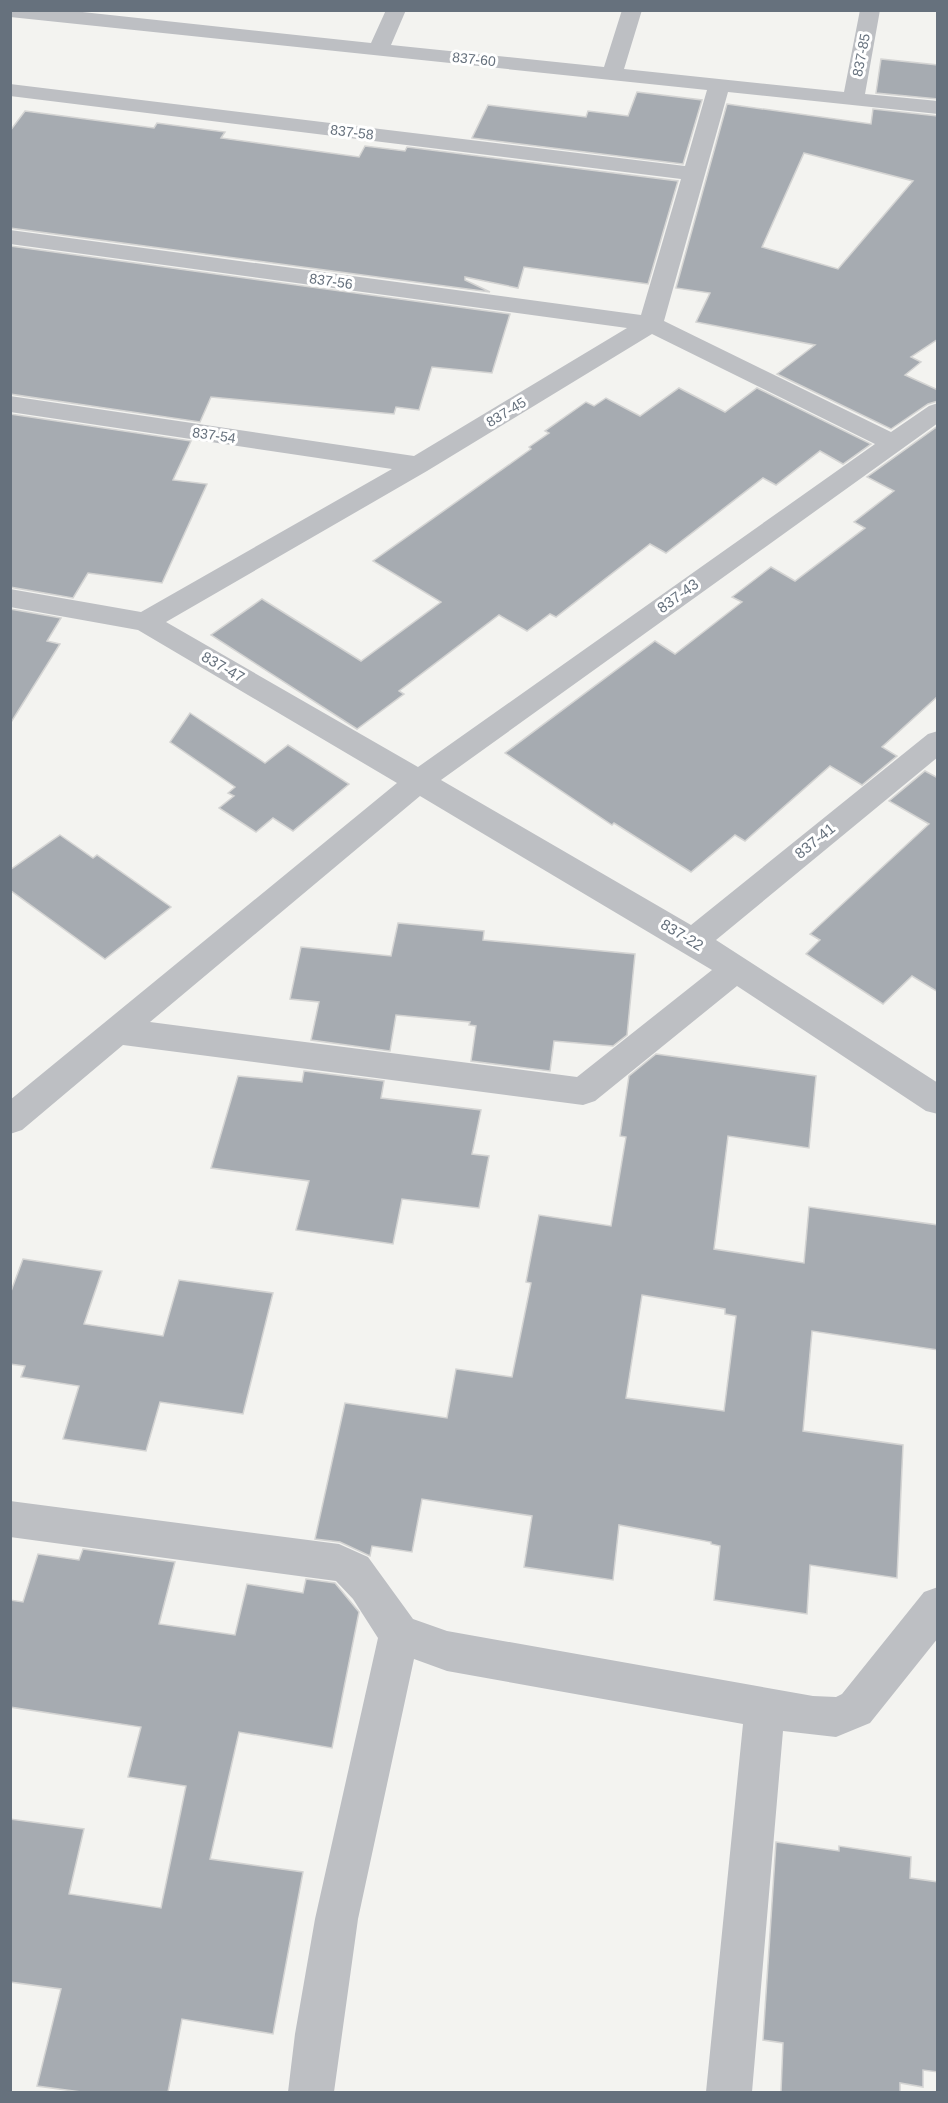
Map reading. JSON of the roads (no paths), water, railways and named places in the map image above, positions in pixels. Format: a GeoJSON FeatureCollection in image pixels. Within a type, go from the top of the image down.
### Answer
{"type":"FeatureCollection","features":[{"type":"Feature","properties":{"kind":"street"},"geometry":{"type":"LineString","coordinates":[[379,49],[396,10]]}},
{"type":"Feature","properties":{"kind":"street"},"geometry":{"type":"LineString","coordinates":[[612,74],[632,10]]}},
{"type":"Feature","properties":{"kind":"street","name":"837-85"},"geometry":{"type":"LineString","coordinates":[[853,99],[870,10]]}},
{"type":"Feature","properties":{"kind":"street","name":"837-60"},"geometry":{"type":"LineString","coordinates":[[10,11],[160,18],[379,49],[938,108]]}},
{"type":"Feature","properties":{"kind":"street"},"geometry":{"type":"LineString","coordinates":[[651,324],[719,85]]}},
{"type":"Feature","properties":{"kind":"street","name":"837-58"},"geometry":{"type":"LineString","coordinates":[[10,90],[694,174]]}},
{"type":"Feature","properties":{"kind":"street","name":"837-56"},"geometry":{"type":"LineString","coordinates":[[10,237],[651,324],[893,443]]}},
{"type":"Feature","properties":{"kind":"street","name":"837-45"},"geometry":{"type":"LineString","coordinates":[[145,622],[418,465],[651,324]]}},
{"type":"Feature","properties":{"kind":"street","name":"837-54"},"geometry":{"type":"LineString","coordinates":[[10,405],[418,465]]}},
{"type":"Feature","properties":{"kind":"street","name":"837-43"},"geometry":{"type":"LineString","coordinates":[[10,1120],[419,782],[938,411]]}},
{"type":"Feature","properties":{"kind":"street","name":"837-47"},"geometry":{"type":"LineString","coordinates":[[10,598],[145,622],[419,782]]}},
{"type":"Feature","properties":{"kind":"street","name":"837-41"},"geometry":{"type":"LineString","coordinates":[[693,941],[937,742]]}},
{"type":"Feature","properties":{"kind":"street","name":"837-22"},"geometry":{"type":"LineString","coordinates":[[419,782],[693,941],[938,1101]]}},
{"type":"Feature","properties":{"kind":"street"},"geometry":{"type":"LineString","coordinates":[[117,1031],[583,1091],[735,969]]}},
{"type":"Feature","properties":{"kind":"street"},"geometry":{"type":"LineString","coordinates":[[10,1519],[339,1563],[354,1570],[368,1586],[399,1634],[447,1651],[813,1716],[836,1717],[856,1709],[938,1606]]}},
{"type":"Feature","properties":{"kind":"street"},"geometry":{"type":"LineString","coordinates":[[311,2092],[318,2017],[357,1820],[399,1634]]}},
{"type":"Feature","properties":{"kind":"street"},"geometry":{"type":"LineString","coordinates":[[729,2092],[765,1707]]}}]}
